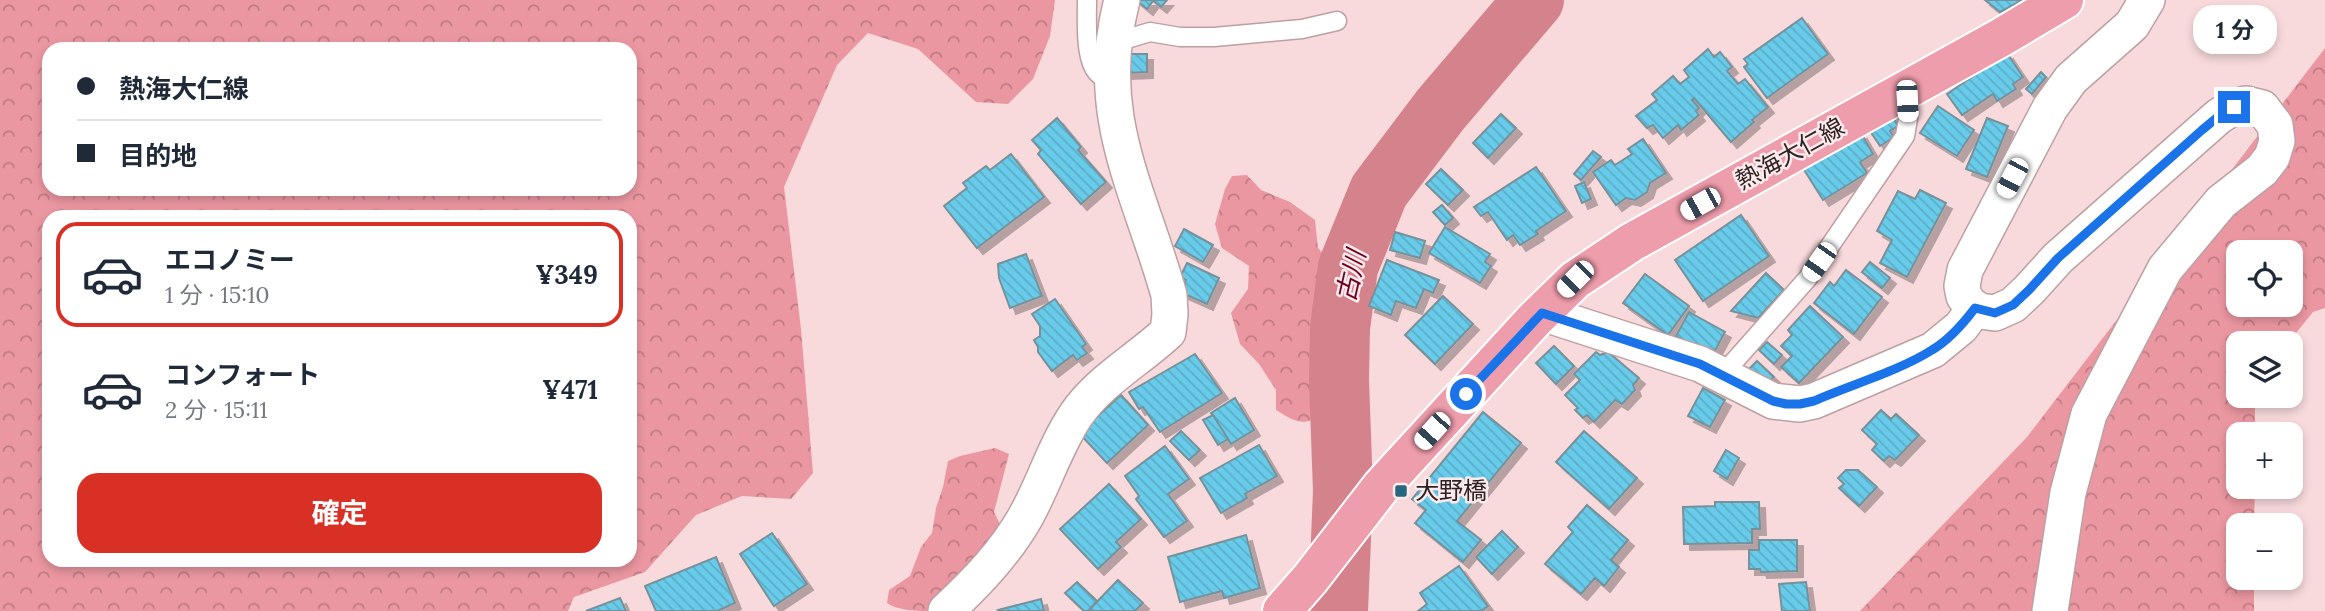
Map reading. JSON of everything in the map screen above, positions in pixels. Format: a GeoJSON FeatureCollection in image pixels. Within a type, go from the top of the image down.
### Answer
{"type":"FeatureCollection","features":[{"type":"Feature","properties":{"kind":"main road","name":"熱海大仁線"},"geometry":{"type":"LineString","coordinates":[[1282,611],[1381,487],[1575,279],[1632,242],[2064,0]]}},
{"type":"Feature","properties":{"kind":"street"},"geometry":{"type":"LineString","coordinates":[[946,611],[1005,550],[1026,515],[1076,415],[1095,392],[1168,332],[1169,295],[1127,173],[1113,108],[1113,43],[1122,0]]}},
{"type":"Feature","properties":{"kind":"street"},"geometry":{"type":"LineString","coordinates":[[2050,611],[2068,493],[2089,414],[2165,269],[2221,202],[2262,170],[2272,157],[2277,141],[2275,125],[2262,108],[2246,104],[2234,107],[2219,116],[2058,258],[2013,305],[1995,313],[1975,308],[1964,296],[1962,286],[1965,270],[2050,108],[2070,79],[2132,25],[2147,0]]}},
{"type":"Feature","properties":{"kind":"street"},"geometry":{"type":"LineString","coordinates":[[1542,313],[1700,364],[1773,401],[1786,404],[1807,402],[1933,350],[1961,327],[1975,308]]}},
{"type":"Feature","properties":{"kind":"lane"},"geometry":{"type":"LineString","coordinates":[[1087,0],[1088,37],[1094,67],[1112,83]]}},
{"type":"Feature","properties":{"kind":"lane"},"geometry":{"type":"LineString","coordinates":[[1113,43],[1150,32],[1180,37],[1227,36],[1302,29],[1337,21]]}},
{"type":"Feature","properties":{"kind":"lane"},"geometry":{"type":"LineString","coordinates":[[1723,374],[1808,278],[1905,135],[1908,119],[1906,90]]}},
{"type":"Feature","properties":{"kind":"green space"},"geometry":{"type":"Polygon","coordinates":[[[0,0],[1055,0],[1050,36],[1033,79],[1008,104],[976,102],[918,49],[868,33],[837,65],[784,187],[801,329],[813,473],[791,499],[742,496],[696,515],[645,572],[574,597],[568,611],[0,611],[0,0]]]}},
{"type":"Feature","properties":{"kind":"green space"},"geometry":{"type":"Polygon","coordinates":[[[2325,48],[2325,308],[2313,312],[2298,331],[2226,331],[2226,408],[2255,408],[2255,422],[2226,422],[2226,499],[2255,499],[2254,513],[2226,513],[2226,590],[2254,590],[2254,611],[1860,611],[2027,437],[2325,48]]]}},
{"type":"Feature","properties":{"kind":"green space"},"geometry":{"type":"Polygon","coordinates":[[[1247,175],[1261,190],[1290,202],[1315,220],[1318,248],[1332,263],[1328,347],[1331,375],[1324,397],[1325,413],[1306,422],[1290,418],[1276,410],[1276,390],[1259,364],[1240,344],[1231,313],[1248,289],[1249,266],[1222,248],[1215,224],[1225,189],[1232,176],[1247,175]]]}},
{"type":"Feature","properties":{"kind":"green space"},"geometry":{"type":"Polygon","coordinates":[[[995,448],[1009,454],[994,512],[1003,530],[954,587],[928,611],[895,607],[887,603],[889,590],[910,576],[921,547],[932,533],[948,461],[995,448]]]}},
{"type":"Feature","properties":{"kind":"building"},"geometry":{"type":"Polygon","coordinates":[[[1136,0],[1167,0],[1161,7],[1153,1],[1147,9],[1136,0]]]}},
{"type":"Feature","properties":{"kind":"building"},"geometry":{"type":"Polygon","coordinates":[[[1985,0],[2023,0],[2000,12],[1985,0]]]}},
{"type":"Feature","properties":{"kind":"building"},"geometry":{"type":"Polygon","coordinates":[[[1802,18],[1828,54],[1767,98],[1744,67],[1748,64],[1744,59],[1802,18]]]}},
{"type":"Feature","properties":{"kind":"building"},"geometry":{"type":"Polygon","coordinates":[[[1708,49],[1714,57],[1720,52],[1732,67],[1727,71],[1738,84],[1745,79],[1768,107],[1731,142],[1694,98],[1692,100],[1699,108],[1696,111],[1699,115],[1681,130],[1678,125],[1663,138],[1653,125],[1647,128],[1636,116],[1657,100],[1652,94],[1673,76],[1680,84],[1689,77],[1684,70],[1708,49]]]}},
{"type":"Feature","properties":{"kind":"building"},"geometry":{"type":"Polygon","coordinates":[[[2007,53],[2023,77],[2013,84],[2016,89],[1997,101],[1993,94],[1962,115],[1947,94],[2007,53]]]}},
{"type":"Feature","properties":{"kind":"building"},"geometry":{"type":"Polygon","coordinates":[[[1126,54],[1147,54],[1147,72],[1126,73],[1126,54]]]}},
{"type":"Feature","properties":{"kind":"building"},"geometry":{"type":"Polygon","coordinates":[[[2041,72],[2046,77],[2032,94],[2026,89],[2041,72]]]}},
{"type":"Feature","properties":{"kind":"building"},"geometry":{"type":"Polygon","coordinates":[[[1938,106],[1974,130],[1957,156],[1920,133],[1938,106]]]}},
{"type":"Feature","properties":{"kind":"building"},"geometry":{"type":"Polygon","coordinates":[[[1501,114],[1516,128],[1488,158],[1473,143],[1501,114]]]}},
{"type":"Feature","properties":{"kind":"building"},"geometry":{"type":"Polygon","coordinates":[[[1891,114],[1898,126],[1890,131],[1894,137],[1880,146],[1868,128],[1891,114]]]}},
{"type":"Feature","properties":{"kind":"building"},"geometry":{"type":"Polygon","coordinates":[[[1057,118],[1081,147],[1078,150],[1106,182],[1081,204],[1038,154],[1041,150],[1032,140],[1057,118]]]}},
{"type":"Feature","properties":{"kind":"building"},"geometry":{"type":"Polygon","coordinates":[[[1987,118],[2008,126],[1987,177],[1966,169],[1987,118]]]}},
{"type":"Feature","properties":{"kind":"building"},"geometry":{"type":"Polygon","coordinates":[[[1861,133],[1873,154],[1860,162],[1867,173],[1823,200],[1803,168],[1861,133]]]}},
{"type":"Feature","properties":{"kind":"building"},"geometry":{"type":"Polygon","coordinates":[[[1643,139],[1666,173],[1650,183],[1647,192],[1635,200],[1626,198],[1616,205],[1593,172],[1611,160],[1615,165],[1632,154],[1628,149],[1643,139]]]}},
{"type":"Feature","properties":{"kind":"building"},"geometry":{"type":"Polygon","coordinates":[[[1593,151],[1601,157],[1581,180],[1574,174],[1593,151]]]}},
{"type":"Feature","properties":{"kind":"building"},"geometry":{"type":"Polygon","coordinates":[[[1011,154],[1044,197],[977,248],[944,206],[967,188],[963,183],[986,166],[990,170],[1011,154]]]}},
{"type":"Feature","properties":{"kind":"building"},"geometry":{"type":"Polygon","coordinates":[[[1536,167],[1566,211],[1520,245],[1513,235],[1507,240],[1488,212],[1481,216],[1474,207],[1536,167]]]}},
{"type":"Feature","properties":{"kind":"building"},"geometry":{"type":"Polygon","coordinates":[[[1441,169],[1463,190],[1448,205],[1426,184],[1441,169]]]}},
{"type":"Feature","properties":{"kind":"building"},"geometry":{"type":"Polygon","coordinates":[[[1584,182],[1591,199],[1582,203],[1575,186],[1584,182]]]}},
{"type":"Feature","properties":{"kind":"building"},"geometry":{"type":"Polygon","coordinates":[[[1920,190],[1946,203],[1907,277],[1880,263],[1892,240],[1877,231],[1898,191],[1915,199],[1920,190]]]}},
{"type":"Feature","properties":{"kind":"building"},"geometry":{"type":"Polygon","coordinates":[[[1442,205],[1453,218],[1445,225],[1433,212],[1442,205]]]}},
{"type":"Feature","properties":{"kind":"building"},"geometry":{"type":"Polygon","coordinates":[[[1741,215],[1769,256],[1703,301],[1675,260],[1741,215]]]}},
{"type":"Feature","properties":{"kind":"building"},"geometry":{"type":"Polygon","coordinates":[[[1445,227],[1490,254],[1485,262],[1491,266],[1480,283],[1429,253],[1445,227]]]}},
{"type":"Feature","properties":{"kind":"building"},"geometry":{"type":"Polygon","coordinates":[[[1184,229],[1213,245],[1203,262],[1175,246],[1184,229]]]}},
{"type":"Feature","properties":{"kind":"building"},"geometry":{"type":"Polygon","coordinates":[[[1395,232],[1425,241],[1420,258],[1390,250],[1395,232]]]}},
{"type":"Feature","properties":{"kind":"building"},"geometry":{"type":"Polygon","coordinates":[[[1026,254],[1042,296],[1010,308],[999,278],[998,264],[1026,254]]]}},
{"type":"Feature","properties":{"kind":"building"},"geometry":{"type":"Polygon","coordinates":[[[1387,260],[1439,280],[1433,293],[1424,289],[1416,308],[1396,301],[1391,315],[1369,306],[1387,260]]]}},
{"type":"Feature","properties":{"kind":"building"},"geometry":{"type":"Polygon","coordinates":[[[1870,262],[1890,278],[1882,288],[1862,272],[1870,262]]]}},
{"type":"Feature","properties":{"kind":"building"},"geometry":{"type":"Polygon","coordinates":[[[1187,263],[1219,278],[1207,304],[1180,292],[1186,280],[1180,277],[1187,263]]]}},
{"type":"Feature","properties":{"kind":"building"},"geometry":{"type":"Polygon","coordinates":[[[1846,270],[1882,297],[1854,334],[1814,303],[1830,282],[1834,286],[1846,270]]]}},
{"type":"Feature","properties":{"kind":"building"},"geometry":{"type":"Polygon","coordinates":[[[1766,273],[1784,290],[1758,318],[1731,311],[1766,273]]]}},
{"type":"Feature","properties":{"kind":"building"},"geometry":{"type":"Polygon","coordinates":[[[1645,274],[1689,306],[1668,335],[1623,303],[1645,274]]]}},
{"type":"Feature","properties":{"kind":"building"},"geometry":{"type":"Polygon","coordinates":[[[1443,296],[1473,324],[1435,364],[1405,335],[1443,296]]]}},
{"type":"Feature","properties":{"kind":"building"},"geometry":{"type":"Polygon","coordinates":[[[1055,299],[1086,344],[1082,347],[1087,353],[1077,360],[1073,355],[1052,371],[1038,352],[1034,340],[1040,336],[1040,326],[1032,314],[1055,299]]]}},
{"type":"Feature","properties":{"kind":"building"},"geometry":{"type":"Polygon","coordinates":[[[1810,306],[1843,337],[1799,383],[1781,367],[1792,356],[1781,346],[1792,335],[1788,330],[1810,306]]]}},
{"type":"Feature","properties":{"kind":"building"},"geometry":{"type":"Polygon","coordinates":[[[1689,312],[1725,332],[1712,356],[1676,336],[1689,312]]]}},
{"type":"Feature","properties":{"kind":"building"},"geometry":{"type":"Polygon","coordinates":[[[1767,342],[1782,355],[1774,364],[1759,350],[1767,342]]]}},
{"type":"Feature","properties":{"kind":"building"},"geometry":{"type":"Polygon","coordinates":[[[1554,346],[1574,366],[1556,384],[1536,363],[1554,346]]]}},
{"type":"Feature","properties":{"kind":"building"},"geometry":{"type":"Polygon","coordinates":[[[1596,352],[1600,355],[1608,352],[1639,378],[1633,385],[1635,390],[1622,404],[1615,400],[1594,422],[1587,415],[1583,418],[1575,410],[1578,408],[1565,395],[1580,380],[1574,374],[1596,352]]]}},
{"type":"Feature","properties":{"kind":"building"},"geometry":{"type":"Polygon","coordinates":[[[1195,354],[1222,393],[1160,432],[1143,407],[1139,409],[1129,392],[1195,354]]]}},
{"type":"Feature","properties":{"kind":"building"},"geometry":{"type":"Polygon","coordinates":[[[1757,361],[1774,377],[1764,386],[1747,371],[1757,361]]]}},
{"type":"Feature","properties":{"kind":"building"},"geometry":{"type":"Polygon","coordinates":[[[1703,388],[1725,400],[1710,427],[1688,416],[1703,388]]]}},
{"type":"Feature","properties":{"kind":"building"},"geometry":{"type":"Polygon","coordinates":[[[1121,395],[1148,425],[1107,463],[1079,433],[1121,395]]]}},
{"type":"Feature","properties":{"kind":"building"},"geometry":{"type":"Polygon","coordinates":[[[1235,398],[1254,430],[1231,444],[1211,413],[1235,398]]]}},
{"type":"Feature","properties":{"kind":"building"},"geometry":{"type":"Polygon","coordinates":[[[1881,410],[1891,419],[1896,414],[1919,435],[1895,460],[1889,456],[1884,461],[1872,450],[1877,444],[1862,430],[1881,410]]]}},
{"type":"Feature","properties":{"kind":"building"},"geometry":{"type":"Polygon","coordinates":[[[1483,412],[1521,443],[1457,521],[1481,540],[1463,562],[1415,523],[1426,510],[1412,499],[1483,412]]]}},
{"type":"Feature","properties":{"kind":"building"},"geometry":{"type":"Polygon","coordinates":[[[1213,415],[1228,439],[1218,445],[1203,420],[1213,415]]]}},
{"type":"Feature","properties":{"kind":"building"},"geometry":{"type":"Polygon","coordinates":[[[1181,431],[1200,450],[1189,460],[1170,441],[1181,431]]]}},
{"type":"Feature","properties":{"kind":"building"},"geometry":{"type":"Polygon","coordinates":[[[1584,431],[1637,478],[1609,509],[1556,462],[1584,431]]]}},
{"type":"Feature","properties":{"kind":"building"},"geometry":{"type":"Polygon","coordinates":[[[1259,445],[1277,476],[1245,494],[1247,498],[1221,513],[1200,478],[1259,445]]]}},
{"type":"Feature","properties":{"kind":"building"},"geometry":{"type":"Polygon","coordinates":[[[1165,446],[1189,479],[1168,494],[1187,521],[1164,537],[1136,499],[1139,496],[1125,476],[1165,446]]]}},
{"type":"Feature","properties":{"kind":"building"},"geometry":{"type":"Polygon","coordinates":[[[1726,450],[1739,458],[1727,479],[1714,471],[1726,450]]]}},
{"type":"Feature","properties":{"kind":"building"},"geometry":{"type":"Polygon","coordinates":[[[1846,470],[1858,470],[1877,487],[1859,506],[1839,488],[1844,484],[1838,478],[1846,470]]]}},
{"type":"Feature","properties":{"kind":"building"},"geometry":{"type":"Polygon","coordinates":[[[1109,484],[1141,519],[1116,542],[1121,547],[1098,569],[1060,529],[1109,484]]]}},
{"type":"Feature","properties":{"kind":"building"},"geometry":{"type":"Polygon","coordinates":[[[1715,502],[1759,502],[1760,529],[1752,529],[1752,543],[1684,544],[1683,507],[1715,506],[1715,502]]]}},
{"type":"Feature","properties":{"kind":"building"},"geometry":{"type":"Polygon","coordinates":[[[1587,505],[1628,540],[1611,560],[1619,567],[1604,586],[1595,578],[1581,594],[1545,564],[1573,532],[1568,527],[1587,505]]]}},
{"type":"Feature","properties":{"kind":"building"},"geometry":{"type":"Polygon","coordinates":[[[1502,531],[1518,547],[1492,574],[1476,557],[1502,531]]]}},
{"type":"Feature","properties":{"kind":"building"},"geometry":{"type":"Polygon","coordinates":[[[772,533],[807,584],[774,606],[740,554],[772,533]]]}},
{"type":"Feature","properties":{"kind":"building"},"geometry":{"type":"Polygon","coordinates":[[[1246,535],[1260,588],[1224,598],[1222,591],[1180,602],[1168,557],[1246,535]]]}},
{"type":"Feature","properties":{"kind":"building"},"geometry":{"type":"Polygon","coordinates":[[[1759,540],[1797,540],[1797,571],[1761,572],[1760,569],[1749,569],[1749,550],[1759,550],[1759,540]]]}},
{"type":"Feature","properties":{"kind":"building"},"geometry":{"type":"Polygon","coordinates":[[[716,557],[735,603],[717,611],[656,611],[645,586],[716,557]]]}},
{"type":"Feature","properties":{"kind":"building"},"geometry":{"type":"Polygon","coordinates":[[[1459,566],[1488,606],[1481,611],[1418,611],[1427,604],[1420,593],[1459,566]]]}},
{"type":"Feature","properties":{"kind":"building"},"geometry":{"type":"Polygon","coordinates":[[[1118,580],[1143,603],[1135,611],[1088,611],[1118,580]]]}},
{"type":"Feature","properties":{"kind":"building"},"geometry":{"type":"Polygon","coordinates":[[[1077,582],[1097,601],[1088,611],[1084,611],[1065,593],[1077,582]]]}},
{"type":"Feature","properties":{"kind":"building"},"geometry":{"type":"Polygon","coordinates":[[[1806,582],[1810,611],[1782,611],[1779,584],[1806,582]]]}},
{"type":"Feature","properties":{"kind":"building"},"geometry":{"type":"Polygon","coordinates":[[[620,598],[626,611],[586,611],[620,598]]]}},
{"type":"Feature","properties":{"kind":"building"},"geometry":{"type":"Polygon","coordinates":[[[1041,599],[1044,611],[998,610],[1041,599]]]}},
{"type":"Feature","properties":{"kind":"waterway","name":"古川"},"geometry":{"type":"LineString","coordinates":[[1338,611],[1343,491],[1340,328],[1348,267],[1379,191],[1441,109],[1534,0]]}},
{"type":"Feature","properties":{"kind":"place","name":"大野橋"},"geometry":{"type":"Point","coordinates":[1401,491]}},
{"type":"Feature","properties":{"kind":"route"},"geometry":{"type":"LineString","coordinates":[[1466,394],[1542,313],[1700,364],[1773,401],[1786,404],[1814,401],[1933,350],[1961,327],[1975,308],[1995,313],[2013,305],[2058,258],[2202,130],[2234,107]]}}]}
